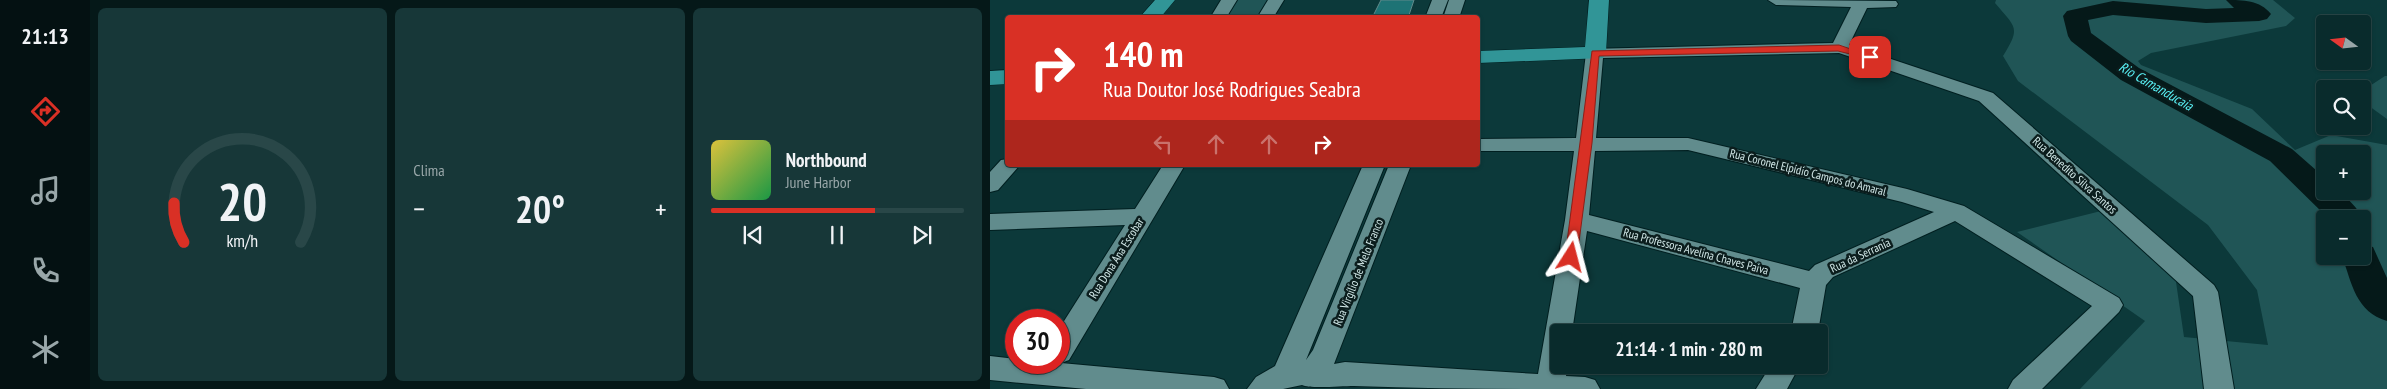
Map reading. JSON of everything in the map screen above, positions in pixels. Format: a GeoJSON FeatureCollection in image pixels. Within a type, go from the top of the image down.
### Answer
{"type":"FeatureCollection","features":[{"type":"Feature","properties":{"kind":"main road"},"geometry":{"type":"LineString","coordinates":[[1152,15],[1166,0]]}},
{"type":"Feature","properties":{"kind":"main road"},"geometry":{"type":"LineString","coordinates":[[1480,57],[1595,53],[1599,0]]}},
{"type":"Feature","properties":{"kind":"main road"},"geometry":{"type":"LineString","coordinates":[[990,78],[1005,77]]}},
{"type":"Feature","properties":{"kind":"street"},"geometry":{"type":"LineString","coordinates":[[1220,15],[1229,0]]}},
{"type":"Feature","properties":{"kind":"street"},"geometry":{"type":"LineString","coordinates":[[1267,15],[1276,0]]}},
{"type":"Feature","properties":{"kind":"street"},"geometry":{"type":"LineString","coordinates":[[1434,15],[1440,0]]}},
{"type":"Feature","properties":{"kind":"street"},"geometry":{"type":"LineString","coordinates":[[1452,15],[1457,0]]}},
{"type":"Feature","properties":{"kind":"street"},"geometry":{"type":"LineString","coordinates":[[1776,0],[1890,4]]}},
{"type":"Feature","properties":{"kind":"street"},"geometry":{"type":"LineString","coordinates":[[1839,48],[1861,3]]}},
{"type":"Feature","properties":{"kind":"street","name":"Rua Benedito Silva Santos"},"geometry":{"type":"LineString","coordinates":[[1595,53],[1839,48],[1853,51],[1986,97],[2205,292],[2219,389]]}},
{"type":"Feature","properties":{"kind":"street"},"geometry":{"type":"LineString","coordinates":[[1550,386],[1577,220],[1595,53]]}},
{"type":"Feature","properties":{"kind":"street","name":"Rua Coronel Elpídio Campos do Amaral"},"geometry":{"type":"LineString","coordinates":[[1480,145],[1688,144],[1907,196],[1956,211],[2110,305],[2023,389]]}},
{"type":"Feature","properties":{"kind":"street"},"geometry":{"type":"LineString","coordinates":[[990,185],[1007,167]]}},
{"type":"Feature","properties":{"kind":"street","name":"Rua Dona Ana Escobar"},"geometry":{"type":"LineString","coordinates":[[1070,333],[1173,167]]}},
{"type":"Feature","properties":{"kind":"street"},"geometry":{"type":"LineString","coordinates":[[1373,167],[1298,382],[1345,374],[1585,389]]}},
{"type":"Feature","properties":{"kind":"street","name":"Rua Virgílio de Melo Franco"},"geometry":{"type":"LineString","coordinates":[[1298,382],[1325,355],[1399,167]]}},
{"type":"Feature","properties":{"kind":"street","name":"Rua da Serrania"},"geometry":{"type":"LineString","coordinates":[[1814,282],[1824,271],[1956,211]]}},
{"type":"Feature","properties":{"kind":"street"},"geometry":{"type":"LineString","coordinates":[[990,222],[1142,217]]}},
{"type":"Feature","properties":{"kind":"street","name":"Rua Professora Avelina Chaves Paiva"},"geometry":{"type":"LineString","coordinates":[[1577,220],[1814,282]]}},
{"type":"Feature","properties":{"kind":"street"},"geometry":{"type":"LineString","coordinates":[[1806,324],[1814,282]]}},
{"type":"Feature","properties":{"kind":"street"},"geometry":{"type":"LineString","coordinates":[[990,368],[1005,368]]}},
{"type":"Feature","properties":{"kind":"street"},"geometry":{"type":"LineString","coordinates":[[1070,372],[1214,389]]}},
{"type":"Feature","properties":{"kind":"street"},"geometry":{"type":"LineString","coordinates":[[1771,389],[1780,374]]}},
{"type":"Feature","properties":{"kind":"shaded area"},"geometry":{"type":"Polygon","coordinates":[[[1232,0],[1274,0],[1263,15],[1222,15],[1232,0]]]}},
{"type":"Feature","properties":{"kind":"shaded area"},"geometry":{"type":"Polygon","coordinates":[[[1996,0],[2273,0],[2295,18],[2286,26],[2151,53],[2138,61],[2141,65],[2252,109],[2295,150],[2331,135],[2387,145],[2387,389],[2080,389],[2145,321],[2017,232],[2101,211],[2175,275],[2184,337],[2268,345],[2257,290],[2208,225],[2018,81],[2003,56],[2014,33],[2012,23],[1995,3],[1996,0]]]}},
{"type":"Feature","properties":{"kind":"shaded area"},"geometry":{"type":"Polygon","coordinates":[[[2387,76],[2387,119],[2371,107],[2371,85],[2387,76]]]}},
{"type":"Feature","properties":{"kind":"building"},"geometry":{"type":"Polygon","coordinates":[[[1381,0],[1414,0],[1409,15],[1374,15],[1381,0]]]}},
{"type":"Feature","properties":{"kind":"waterway","name":"Rio Camanducaia"},"geometry":{"type":"LineString","coordinates":[[2237,0],[2259,14],[2206,16],[2113,8],[2075,16],[2080,36],[2130,74],[2281,155],[2340,210]]}},
{"type":"Feature","properties":{"kind":"waterway","name":"Rio Camanducaia"},"geometry":{"type":"LineString","coordinates":[[2364,265],[2376,297],[2387,307]]}},
{"type":"Feature","properties":{"kind":"route"},"geometry":{"type":"LineString","coordinates":[[1571,257],[1577,220],[1595,53],[1839,48],[1870,57]]}}]}
